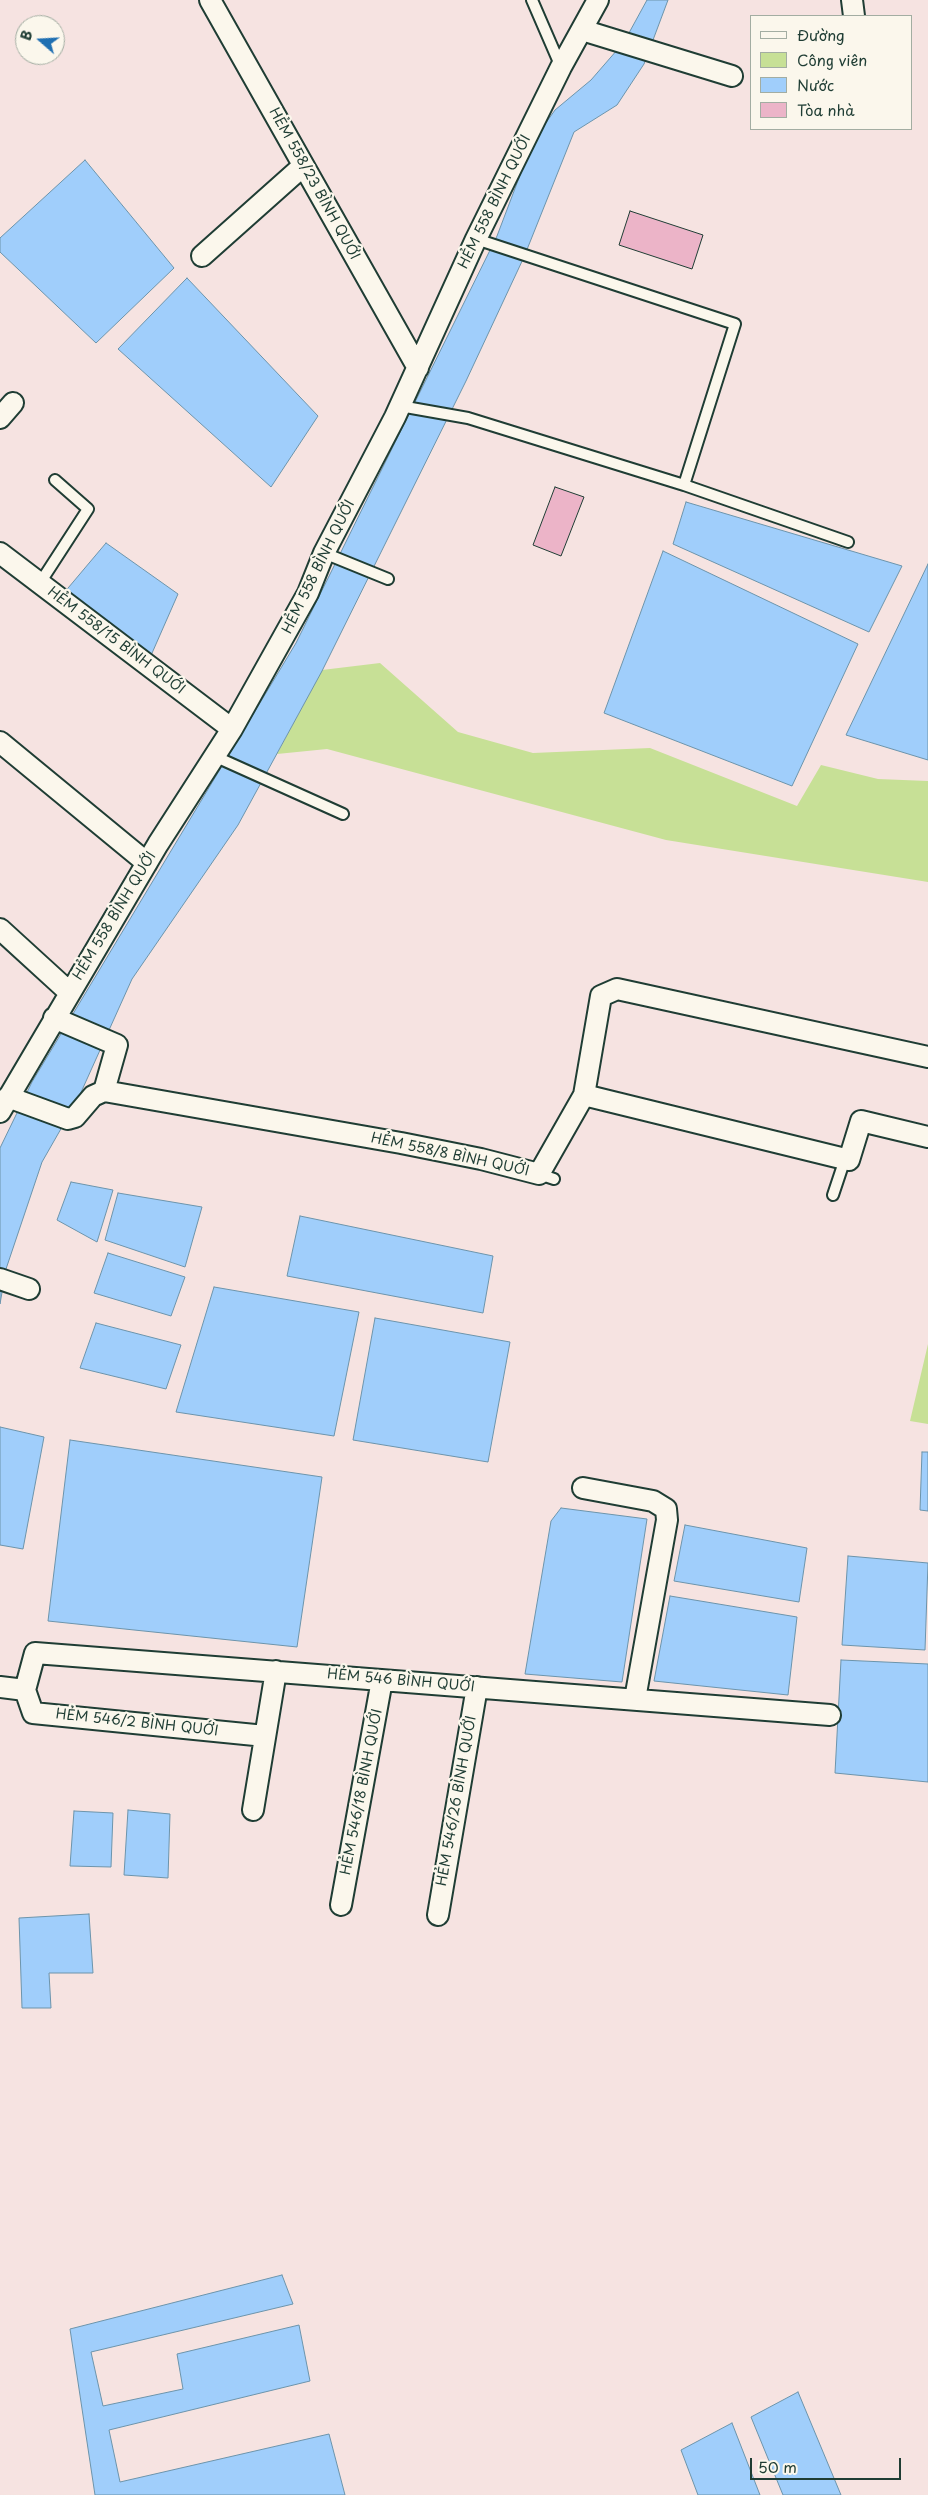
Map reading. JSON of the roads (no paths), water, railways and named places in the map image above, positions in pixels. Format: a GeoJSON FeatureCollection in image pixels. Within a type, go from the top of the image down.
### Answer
{"type":"FeatureCollection","features":[{"type":"Feature","properties":{"kind":"street","name":"HẺM 558/23 BÌNH QUỚI"},"geometry":{"type":"LineString","coordinates":[[210,0],[418,368]]}},
{"type":"Feature","properties":{"kind":"street","name":"HẺM 558 BÌNH QUỚI"},"geometry":{"type":"LineString","coordinates":[[6,1100],[58,1020],[69,992],[147,863],[218,757],[308,594],[324,553],[400,406],[481,241],[561,68],[598,0]]}},
{"type":"Feature","properties":{"kind":"street"},"geometry":{"type":"LineString","coordinates":[[852,0],[854,15]]}},
{"type":"Feature","properties":{"kind":"street"},"geometry":{"type":"LineString","coordinates":[[582,30],[732,76]]}},
{"type":"Feature","properties":{"kind":"street"},"geometry":{"type":"LineString","coordinates":[[202,256],[303,166]]}},
{"type":"Feature","properties":{"kind":"street","name":"HẺM 558/15 BÌNH QUỚI"},"geometry":{"type":"LineString","coordinates":[[0,553],[232,729]]}},
{"type":"Feature","properties":{"kind":"street"},"geometry":{"type":"LineString","coordinates":[[0,742],[147,863]]}},
{"type":"Feature","properties":{"kind":"street"},"geometry":{"type":"LineString","coordinates":[[0,929],[69,992]]}},
{"type":"Feature","properties":{"kind":"street","name":"HẺM 558/8 BÌNH QUỚI"},"geometry":{"type":"LineString","coordinates":[[104,1091],[402,1143],[481,1159],[546,1176],[584,1095],[602,996],[617,989],[928,1056]]}},
{"type":"Feature","properties":{"kind":"street"},"geometry":{"type":"LineString","coordinates":[[6,1100],[65,1118],[75,1117],[93,1096],[104,1091],[117,1044],[58,1020]]}},
{"type":"Feature","properties":{"kind":"street"},"geometry":{"type":"LineString","coordinates":[[584,1095],[849,1160],[860,1121],[928,1137]]}},
{"type":"Feature","properties":{"kind":"street"},"geometry":{"type":"LineString","coordinates":[[583,1488],[653,1501],[666,1509],[667,1520],[635,1699]]}},
{"type":"Feature","properties":{"kind":"street","name":"HẺM 546 BÌNH QUỚI"},"geometry":{"type":"LineString","coordinates":[[25,1690],[35,1652],[830,1715]]}},
{"type":"Feature","properties":{"kind":"street"},"geometry":{"type":"LineString","coordinates":[[253,1810],[276,1671]]}},
{"type":"Feature","properties":{"kind":"street","name":"HẺM 546/18 BÌNH QUỚI"},"geometry":{"type":"LineString","coordinates":[[341,1905],[382,1680]]}},
{"type":"Feature","properties":{"kind":"street"},"geometry":{"type":"LineString","coordinates":[[0,1687],[25,1690]]}},
{"type":"Feature","properties":{"kind":"street","name":"HẺM 546/26 BÌNH QUỚI"},"geometry":{"type":"LineString","coordinates":[[438,1915],[477,1687]]}},
{"type":"Feature","properties":{"kind":"street","name":"HẺM 546/2 BÌNH QUỚI"},"geometry":{"type":"LineString","coordinates":[[25,1690],[33,1713],[266,1736]]}},
{"type":"Feature","properties":{"kind":"lane"},"geometry":{"type":"LineString","coordinates":[[532,0],[561,68]]}},
{"type":"Feature","properties":{"kind":"lane"},"geometry":{"type":"LineString","coordinates":[[481,241],[735,324],[684,485]]}},
{"type":"Feature","properties":{"kind":"lane"},"geometry":{"type":"LineString","coordinates":[[400,406],[468,418],[684,485],[848,542]]}},
{"type":"Feature","properties":{"kind":"lane"},"geometry":{"type":"LineString","coordinates":[[40,583],[88,509],[55,480]]}},
{"type":"Feature","properties":{"kind":"lane"},"geometry":{"type":"LineString","coordinates":[[324,553],[388,579]]}},
{"type":"Feature","properties":{"kind":"lane"},"geometry":{"type":"LineString","coordinates":[[218,757],[343,814]]}},
{"type":"Feature","properties":{"kind":"lane"},"geometry":{"type":"LineString","coordinates":[[833,1195],[845,1159]]}},
{"type":"Feature","properties":{"kind":"water"},"geometry":{"type":"Polygon","coordinates":[[[647,0],[668,0],[644,64],[617,105],[574,132],[524,257],[466,381],[322,671],[238,825],[132,979],[78,1099],[42,1162],[6,1269],[0,1304],[0,1148],[32,1082],[296,643],[497,236],[533,141],[555,110],[591,80],[624,42],[647,0]]]}},
{"type":"Feature","properties":{"kind":"water"},"geometry":{"type":"Polygon","coordinates":[[[85,160],[174,268],[96,343],[0,252],[0,238],[85,160]]]}},
{"type":"Feature","properties":{"kind":"water"},"geometry":{"type":"Polygon","coordinates":[[[187,278],[318,416],[271,487],[118,349],[187,278]]]}},
{"type":"Feature","properties":{"kind":"water"},"geometry":{"type":"Polygon","coordinates":[[[686,502],[902,566],[869,632],[673,544],[686,502]]]}},
{"type":"Feature","properties":{"kind":"water"},"geometry":{"type":"Polygon","coordinates":[[[106,543],[178,594],[149,660],[63,594],[106,543]]]}},
{"type":"Feature","properties":{"kind":"water"},"geometry":{"type":"Polygon","coordinates":[[[663,551],[858,644],[792,786],[604,713],[663,551]]]}},
{"type":"Feature","properties":{"kind":"water"},"geometry":{"type":"Polygon","coordinates":[[[928,564],[928,760],[846,735],[928,564]]]}},
{"type":"Feature","properties":{"kind":"water"},"geometry":{"type":"Polygon","coordinates":[[[71,1182],[113,1190],[97,1242],[57,1220],[71,1182]]]}},
{"type":"Feature","properties":{"kind":"water"},"geometry":{"type":"Polygon","coordinates":[[[118,1193],[202,1207],[185,1267],[105,1240],[118,1193]]]}},
{"type":"Feature","properties":{"kind":"water"},"geometry":{"type":"Polygon","coordinates":[[[300,1216],[493,1256],[483,1313],[287,1276],[300,1216]]]}},
{"type":"Feature","properties":{"kind":"water"},"geometry":{"type":"Polygon","coordinates":[[[108,1253],[185,1277],[171,1316],[94,1293],[108,1253]]]}},
{"type":"Feature","properties":{"kind":"water"},"geometry":{"type":"Polygon","coordinates":[[[214,1287],[359,1312],[334,1436],[176,1412],[214,1287]]]}},
{"type":"Feature","properties":{"kind":"water"},"geometry":{"type":"Polygon","coordinates":[[[375,1318],[510,1342],[488,1462],[353,1440],[375,1318]]]}},
{"type":"Feature","properties":{"kind":"water"},"geometry":{"type":"Polygon","coordinates":[[[96,1323],[181,1345],[166,1389],[80,1368],[96,1323]]]}},
{"type":"Feature","properties":{"kind":"water"},"geometry":{"type":"Polygon","coordinates":[[[0,1427],[44,1437],[23,1549],[0,1545],[0,1427]]]}},
{"type":"Feature","properties":{"kind":"water"},"geometry":{"type":"Polygon","coordinates":[[[70,1440],[322,1477],[297,1647],[48,1621],[70,1440]]]}},
{"type":"Feature","properties":{"kind":"water"},"geometry":{"type":"Polygon","coordinates":[[[922,1452],[928,1452],[928,1511],[920,1510],[922,1452]]]}},
{"type":"Feature","properties":{"kind":"water"},"geometry":{"type":"Polygon","coordinates":[[[561,1508],[647,1519],[622,1682],[525,1674],[551,1521],[561,1508]]]}},
{"type":"Feature","properties":{"kind":"water"},"geometry":{"type":"Polygon","coordinates":[[[685,1525],[807,1548],[799,1602],[674,1581],[685,1525]]]}},
{"type":"Feature","properties":{"kind":"water"},"geometry":{"type":"Polygon","coordinates":[[[848,1556],[928,1563],[925,1650],[842,1645],[848,1556]]]}},
{"type":"Feature","properties":{"kind":"water"},"geometry":{"type":"Polygon","coordinates":[[[670,1596],[797,1617],[788,1695],[654,1681],[670,1596]]]}},
{"type":"Feature","properties":{"kind":"water"},"geometry":{"type":"Polygon","coordinates":[[[841,1660],[928,1664],[928,1782],[835,1773],[841,1660]]]}},
{"type":"Feature","properties":{"kind":"water"},"geometry":{"type":"Polygon","coordinates":[[[128,1810],[170,1814],[168,1878],[124,1875],[128,1810]]]}},
{"type":"Feature","properties":{"kind":"water"},"geometry":{"type":"Polygon","coordinates":[[[74,1811],[113,1813],[111,1867],[70,1866],[74,1811]]]}},
{"type":"Feature","properties":{"kind":"water"},"geometry":{"type":"Polygon","coordinates":[[[89,1914],[93,1973],[49,1973],[51,2008],[22,2008],[19,1918],[89,1914]]]}},
{"type":"Feature","properties":{"kind":"water"},"geometry":{"type":"Polygon","coordinates":[[[282,2275],[293,2304],[91,2352],[103,2406],[183,2389],[177,2354],[299,2325],[310,2381],[109,2430],[120,2482],[329,2434],[345,2495],[95,2495],[70,2329],[282,2275]]]}},
{"type":"Feature","properties":{"kind":"water"},"geometry":{"type":"Polygon","coordinates":[[[798,2392],[841,2495],[783,2495],[751,2417],[798,2392]]]}},
{"type":"Feature","properties":{"kind":"water"},"geometry":{"type":"Polygon","coordinates":[[[732,2423],[760,2495],[698,2495],[681,2450],[732,2423]]]}}]}
